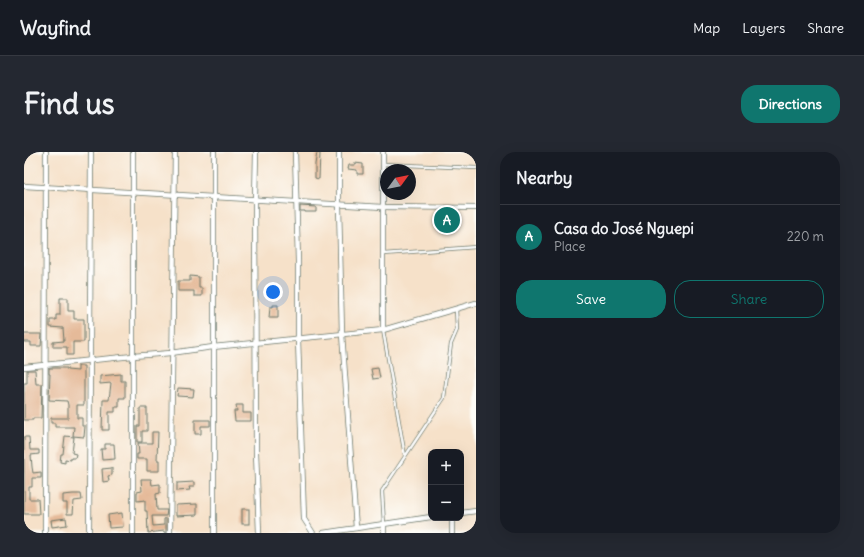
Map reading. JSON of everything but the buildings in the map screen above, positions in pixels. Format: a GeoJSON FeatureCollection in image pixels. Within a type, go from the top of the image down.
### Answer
{"type":"FeatureCollection","features":[{"type":"Feature","properties":{"kind":"street"},"geometry":{"type":"LineString","coordinates":[[45,533],[46,152]]}},
{"type":"Feature","properties":{"kind":"street"},"geometry":{"type":"LineString","coordinates":[[89,533],[91,152]]}},
{"type":"Feature","properties":{"kind":"street"},"geometry":{"type":"LineString","coordinates":[[133,152],[133,533]]}},
{"type":"Feature","properties":{"kind":"street"},"geometry":{"type":"LineString","coordinates":[[170,533],[171,353],[175,152]]}},
{"type":"Feature","properties":{"kind":"street"},"geometry":{"type":"LineString","coordinates":[[214,152],[214,533]]}},
{"type":"Feature","properties":{"kind":"street"},"geometry":{"type":"LineString","coordinates":[[256,152],[256,452],[259,533]]}},
{"type":"Feature","properties":{"kind":"street"},"geometry":{"type":"LineString","coordinates":[[295,152],[298,261],[298,339],[304,518],[313,533]]}},
{"type":"Feature","properties":{"kind":"street"},"geometry":{"type":"LineString","coordinates":[[339,152],[342,334],[356,528]]}},
{"type":"Feature","properties":{"kind":"street"},"geometry":{"type":"LineString","coordinates":[[383,152],[383,164]]}},
{"type":"Feature","properties":{"kind":"street"},"geometry":{"type":"LineString","coordinates":[[24,186],[339,205],[476,208]]}},
{"type":"Feature","properties":{"kind":"street"},"geometry":{"type":"LineString","coordinates":[[383,200],[383,330]]}},
{"type":"Feature","properties":{"kind":"street"},"geometry":{"type":"LineString","coordinates":[[24,367],[383,330],[476,303]]}},
{"type":"Feature","properties":{"kind":"street"},"geometry":{"type":"LineString","coordinates":[[464,512],[476,510]]}},
{"type":"Feature","properties":{"kind":"street"},"geometry":{"type":"LineString","coordinates":[[323,533],[428,517]]}},
{"type":"Feature","properties":{"kind":"street"},"geometry":{"type":"LineString","coordinates":[[452,521],[452,533]]}},
{"type":"Feature","properties":{"kind":"street"},"geometry":{"type":"LineString","coordinates":[[384,524],[384,533]]}},
{"type":"Feature","properties":{"kind":"lane"},"geometry":{"type":"LineString","coordinates":[[416,165],[476,168]]}},
{"type":"Feature","properties":{"kind":"lane"},"geometry":{"type":"LineString","coordinates":[[383,254],[476,247]]}},
{"type":"Feature","properties":{"kind":"lane"},"geometry":{"type":"LineString","coordinates":[[384,524],[382,490],[444,398],[451,344],[457,330],[456,308]]}},
{"type":"Feature","properties":{"kind":"lane"},"geometry":{"type":"LineString","coordinates":[[383,330],[405,456]]}},
{"type":"Feature","properties":{"kind":"place","name":"Casa do José Nguepi"},"geometry":{"type":"Point","coordinates":[447,220]}}]}
